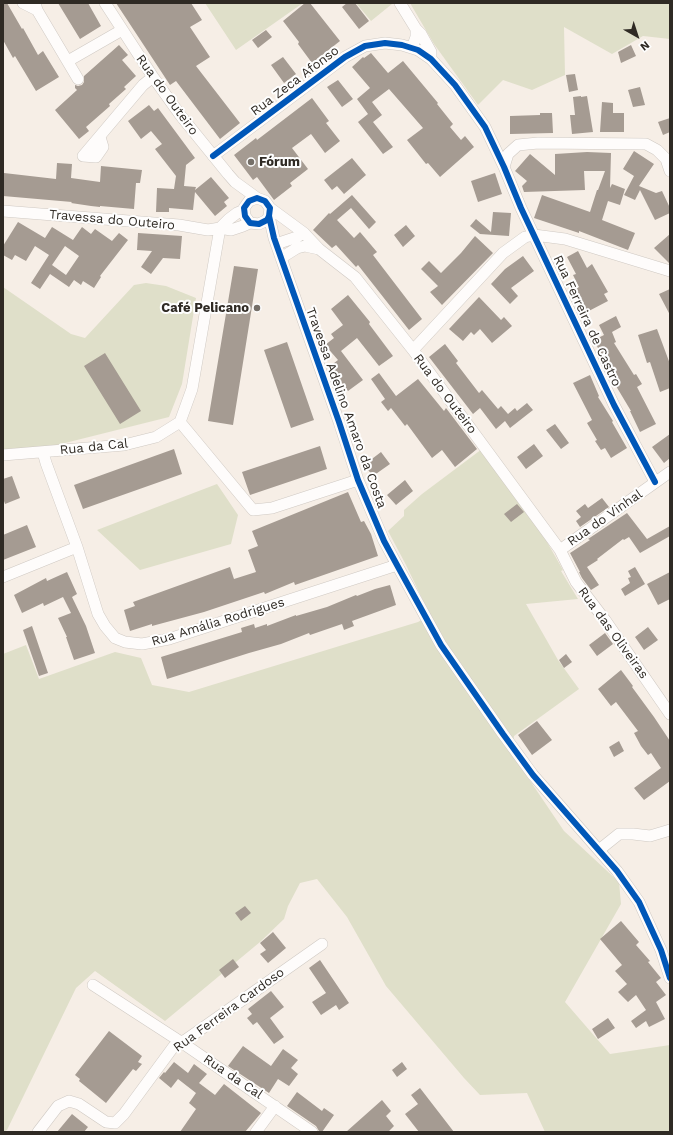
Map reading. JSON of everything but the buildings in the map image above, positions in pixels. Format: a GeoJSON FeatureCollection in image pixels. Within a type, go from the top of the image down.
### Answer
{"type":"FeatureCollection","features":[{"type":"Feature","properties":{"kind":"street"},"geometry":{"type":"LineString","coordinates":[[24,3],[36,7],[78,79]]}},
{"type":"Feature","properties":{"kind":"street","name":"Rua do Outeiro"},"geometry":{"type":"LineString","coordinates":[[105,3],[153,77],[213,156],[235,182],[257,198]]}},
{"type":"Feature","properties":{"kind":"street"},"geometry":{"type":"LineString","coordinates":[[400,3],[431,52],[431,59]]}},
{"type":"Feature","properties":{"kind":"street"},"geometry":{"type":"LineString","coordinates":[[412,48],[416,37],[416,29]]}},
{"type":"Feature","properties":{"kind":"street"},"geometry":{"type":"LineString","coordinates":[[68,62],[122,30]]}},
{"type":"Feature","properties":{"kind":"street","name":"Rua Zeca Afonso"},"geometry":{"type":"LineString","coordinates":[[213,156],[345,57],[364,46],[385,43],[402,45],[418,50],[431,59],[455,85],[485,127],[504,167]]}},
{"type":"Feature","properties":{"kind":"street"},"geometry":{"type":"LineString","coordinates":[[100,137],[144,85],[153,77]]}},
{"type":"Feature","properties":{"kind":"street"},"geometry":{"type":"LineString","coordinates":[[504,167],[508,154],[518,145],[538,143],[646,144],[657,150],[666,158],[670,171]]}},
{"type":"Feature","properties":{"kind":"street","name":"Rua Ferreira de Castro"},"geometry":{"type":"LineString","coordinates":[[504,167],[534,235],[614,405],[655,482]]}},
{"type":"Feature","properties":{"kind":"street","name":"Rua do Outeiro"},"geometry":{"type":"LineString","coordinates":[[235,182],[245,208]]}},
{"type":"Feature","properties":{"kind":"street"},"geometry":{"type":"LineString","coordinates":[[255,224],[267,220],[270,212],[265,201],[257,198],[249,200],[245,208],[220,228],[192,389],[180,422],[253,510],[272,508],[358,480]]}},
{"type":"Feature","properties":{"kind":"street","name":"Travessa Adelino Amaro da Costa"},"geometry":{"type":"LineString","coordinates":[[245,208],[245,216],[275,241]]}},
{"type":"Feature","properties":{"kind":"street","name":"Travessa do Outeiro"},"geometry":{"type":"LineString","coordinates":[[3,210],[179,225],[208,230],[220,228],[231,230],[255,224]]}},
{"type":"Feature","properties":{"kind":"street","name":"Rua do Outeiro"},"geometry":{"type":"LineString","coordinates":[[270,212],[304,233],[319,249],[355,277],[412,350],[560,550]]}},
{"type":"Feature","properties":{"kind":"street","name":"Travessa Adelino Amaro da Costa"},"geometry":{"type":"LineString","coordinates":[[270,212],[275,241],[358,480],[384,541],[441,645],[503,734],[534,775],[617,871],[639,902],[661,950],[670,978]]}},
{"type":"Feature","properties":{"kind":"street"},"geometry":{"type":"LineString","coordinates":[[275,241],[297,237],[304,233]]}},
{"type":"Feature","properties":{"kind":"street"},"geometry":{"type":"LineString","coordinates":[[412,350],[503,253],[525,238],[534,235],[565,239],[670,272]]}},
{"type":"Feature","properties":{"kind":"street"},"geometry":{"type":"LineString","coordinates":[[281,258],[297,248],[305,246],[319,249]]}},
{"type":"Feature","properties":{"kind":"street","name":"Rua da Cal"},"geometry":{"type":"LineString","coordinates":[[3,455],[124,445],[156,437],[180,422]]}},
{"type":"Feature","properties":{"kind":"street","name":"Rua Amália Rodrigues"},"geometry":{"type":"LineString","coordinates":[[43,452],[77,547],[98,614],[104,626],[115,638],[125,642],[142,644],[169,638],[397,565]]}},
{"type":"Feature","properties":{"kind":"street","name":"Rua do Vinhal"},"geometry":{"type":"LineString","coordinates":[[560,550],[670,472]]}},
{"type":"Feature","properties":{"kind":"street"},"geometry":{"type":"LineString","coordinates":[[3,577],[77,547]]}},
{"type":"Feature","properties":{"kind":"street","name":"Rua das Oliveiras"},"geometry":{"type":"LineString","coordinates":[[560,550],[576,582],[605,620],[670,714]]}},
{"type":"Feature","properties":{"kind":"street"},"geometry":{"type":"LineString","coordinates":[[599,850],[619,834],[650,836],[670,830]]}},
{"type":"Feature","properties":{"kind":"street","name":"Rua Ferreira Cardoso"},"geometry":{"type":"LineString","coordinates":[[38,1132],[58,1106],[69,1101],[79,1104],[106,1122],[115,1123],[124,1114],[174,1046],[322,944]]}},
{"type":"Feature","properties":{"kind":"street","name":"Rua da Cal"},"geometry":{"type":"LineString","coordinates":[[93,984],[181,1042],[312,1132]]}},
{"type":"Feature","properties":{"kind":"street"},"geometry":{"type":"LineString","coordinates":[[256,1132],[275,1106]]}},
{"type":"Feature","properties":{"kind":"green space"},"geometry":{"type":"Polygon","coordinates":[[[205,3],[303,3],[236,50],[205,3]]]}},
{"type":"Feature","properties":{"kind":"green space"},"geometry":{"type":"Polygon","coordinates":[[[356,3],[391,3],[392,4],[371,21],[356,3]]]}},
{"type":"Feature","properties":{"kind":"green space"},"geometry":{"type":"Polygon","coordinates":[[[410,3],[670,3],[670,39],[643,36],[612,54],[564,27],[565,75],[532,90],[503,80],[478,105],[434,44],[410,3]]]}},
{"type":"Feature","properties":{"kind":"green space"},"geometry":{"type":"Polygon","coordinates":[[[146,283],[166,286],[196,298],[182,384],[169,417],[45,448],[3,455],[3,287],[71,334],[85,338],[134,285],[146,283]]]}},
{"type":"Feature","properties":{"kind":"green space"},"geometry":{"type":"Polygon","coordinates":[[[482,449],[543,535],[563,570],[561,571],[578,599],[526,604],[558,660],[579,689],[514,736],[512,754],[564,831],[619,882],[621,904],[565,1002],[610,1054],[670,1045],[670,1132],[545,1132],[527,1093],[480,1095],[386,986],[347,917],[317,879],[300,883],[288,906],[284,919],[260,942],[165,1021],[95,971],[76,988],[7,1130],[3,1132],[3,654],[26,645],[39,679],[115,652],[141,658],[152,685],[189,692],[418,622],[430,615],[388,531],[404,516],[404,510],[422,494],[482,449]]]}},
{"type":"Feature","properties":{"kind":"green space"},"geometry":{"type":"Polygon","coordinates":[[[217,484],[238,515],[231,544],[140,570],[97,530],[217,484]]]}},
{"type":"Feature","properties":{"kind":"cycle path"},"geometry":{"type":"LineString","coordinates":[[213,156],[345,57],[365,46],[385,43],[402,45],[418,50],[431,59],[455,85],[485,127],[521,208],[614,405],[655,482]]}},
{"type":"Feature","properties":{"kind":"cycle path"},"geometry":{"type":"LineString","coordinates":[[269,216],[267,220],[259,224],[250,223],[245,216],[244,208],[249,201],[257,198],[265,201],[270,208],[269,216],[274,238],[358,480],[384,541],[441,645],[503,734],[533,775],[617,871],[639,902],[661,950],[670,978]]}},
{"type":"Feature","properties":{"kind":"place","name":"Fórum"},"geometry":{"type":"Point","coordinates":[251,162]}},
{"type":"Feature","properties":{"kind":"place","name":"Café Pelicano"},"geometry":{"type":"Point","coordinates":[257,308]}}]}
